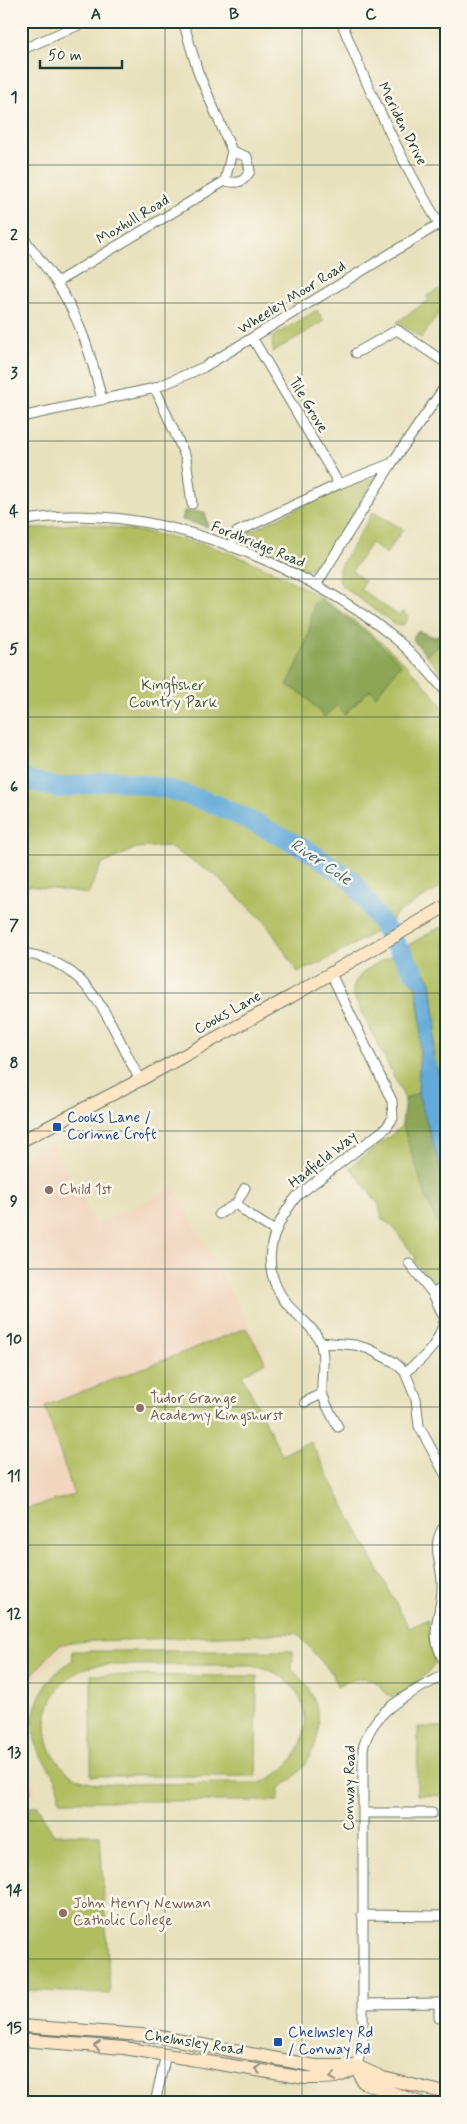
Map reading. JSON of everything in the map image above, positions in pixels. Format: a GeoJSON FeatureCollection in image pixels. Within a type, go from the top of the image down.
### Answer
{"type":"FeatureCollection","features":[{"type":"Feature","properties":{"kind":"street"},"geometry":{"type":"LineString","coordinates":[[21,50],[88,21]]}},
{"type":"Feature","properties":{"kind":"street","name":"Moxhull Road"},"geometry":{"type":"LineString","coordinates":[[57,282],[225,181],[237,184],[243,182],[250,171],[247,157],[232,152],[198,72],[183,21]]}},
{"type":"Feature","properties":{"kind":"street","name":"Meriden Drive"},"geometry":{"type":"LineString","coordinates":[[341,21],[369,92],[386,127],[446,235]]}},
{"type":"Feature","properties":{"kind":"street"},"geometry":{"type":"LineString","coordinates":[[225,181],[230,168],[232,152]]}},
{"type":"Feature","properties":{"kind":"street","name":"Wheeley Moor Road"},"geometry":{"type":"LineString","coordinates":[[21,416],[156,388],[204,367],[253,339],[439,224]]}},
{"type":"Feature","properties":{"kind":"street"},"geometry":{"type":"LineString","coordinates":[[21,235],[57,282],[88,344],[102,400]]}},
{"type":"Feature","properties":{"kind":"street"},"geometry":{"type":"LineString","coordinates":[[356,353],[397,330],[446,363]]}},
{"type":"Feature","properties":{"kind":"street","name":"Tile Grove"},"geometry":{"type":"LineString","coordinates":[[253,339],[339,484]]}},
{"type":"Feature","properties":{"kind":"street"},"geometry":{"type":"LineString","coordinates":[[316,585],[392,463],[446,385]]}},
{"type":"Feature","properties":{"kind":"street"},"geometry":{"type":"LineString","coordinates":[[156,388],[186,458],[192,504]]}},
{"type":"Feature","properties":{"kind":"street"},"geometry":{"type":"LineString","coordinates":[[231,547],[237,532],[339,484],[392,463]]}},
{"type":"Feature","properties":{"kind":"street","name":"Fordbridge Road"},"geometry":{"type":"LineString","coordinates":[[21,521],[84,517],[123,521],[187,532],[279,566],[339,598],[397,640],[446,692]]}},
{"type":"Feature","properties":{"kind":"street","name":"Cooks Lane"},"geometry":{"type":"LineString","coordinates":[[21,1141],[140,1080],[331,974],[446,906]]}},
{"type":"Feature","properties":{"kind":"street"},"geometry":{"type":"LineString","coordinates":[[21,953],[42,955],[70,969],[94,993],[140,1080]]}},
{"type":"Feature","properties":{"kind":"street","name":"Hadfield Way"},"geometry":{"type":"LineString","coordinates":[[320,1342],[287,1303],[274,1283],[270,1266],[270,1250],[275,1231],[287,1209],[297,1196],[386,1128],[393,1118],[392,1101],[331,974]]}},
{"type":"Feature","properties":{"kind":"street"},"geometry":{"type":"LineString","coordinates":[[218,1214],[236,1204],[246,1188]]}},
{"type":"Feature","properties":{"kind":"street"},"geometry":{"type":"LineString","coordinates":[[236,1204],[250,1216],[275,1231]]}},
{"type":"Feature","properties":{"kind":"street"},"geometry":{"type":"LineString","coordinates":[[405,1372],[418,1362],[438,1341],[444,1319],[433,1294],[409,1263]]}},
{"type":"Feature","properties":{"kind":"street"},"geometry":{"type":"LineString","coordinates":[[433,1294],[446,1285]]}},
{"type":"Feature","properties":{"kind":"street"},"geometry":{"type":"LineString","coordinates":[[338,1427],[322,1394],[320,1342],[355,1345],[369,1349],[394,1362],[405,1372],[416,1399],[419,1426],[446,1476]]}},
{"type":"Feature","properties":{"kind":"street"},"geometry":{"type":"LineString","coordinates":[[305,1402],[322,1394]]}},
{"type":"Feature","properties":{"kind":"street"},"geometry":{"type":"LineString","coordinates":[[446,1524],[439,1531],[436,1542],[442,1582],[435,1623],[436,1643],[446,1664]]}},
{"type":"Feature","properties":{"kind":"street","name":"Conway Road"},"geometry":{"type":"LineString","coordinates":[[357,2066],[363,2041],[364,2004],[362,1915],[363,1750],[371,1726],[389,1706],[446,1674]]}},
{"type":"Feature","properties":{"kind":"street"},"geometry":{"type":"LineString","coordinates":[[363,1814],[432,1814]]}},
{"type":"Feature","properties":{"kind":"street"},"geometry":{"type":"LineString","coordinates":[[362,1915],[446,1916]]}},
{"type":"Feature","properties":{"kind":"street"},"geometry":{"type":"LineString","coordinates":[[364,2004],[439,2003],[439,2018]]}},
{"type":"Feature","properties":{"kind":"street","name":"Chelmsley Road"},"geometry":{"type":"LineString","coordinates":[[21,2026],[155,2036],[315,2066],[357,2066],[383,2078],[446,2093]]}},
{"type":"Feature","properties":{"kind":"street","name":"Chelmsley Road"},"geometry":{"type":"LineString","coordinates":[[21,2040],[124,2048],[306,2078],[332,2078],[347,2074],[357,2066]]}},
{"type":"Feature","properties":{"kind":"street"},"geometry":{"type":"LineString","coordinates":[[155,2103],[166,2054]]}},
{"type":"Feature","properties":{"kind":"street"},"geometry":{"type":"LineString","coordinates":[[357,2066],[362,2082],[420,2103]]}},
{"type":"Feature","properties":{"kind":"shaded area","name":"Tudor Grange Academy Kingshurst"},"geometry":{"type":"Polygon","coordinates":[[[51,1143],[97,1224],[174,1188],[269,1362],[242,1375],[282,1455],[310,1441],[333,1675],[297,1633],[81,1641],[71,1642],[21,1695],[21,1159],[51,1143]]]}},
{"type":"Feature","properties":{"kind":"shaded area"},"geometry":{"type":"Polygon","coordinates":[[[21,1729],[37,1796],[21,1799],[21,1729]]]}},
{"type":"Feature","properties":{"kind":"green space"},"geometry":{"type":"Polygon","coordinates":[[[439,289],[446,297],[446,304],[421,338],[397,322],[429,300],[427,296],[439,289]]]}},
{"type":"Feature","properties":{"kind":"green space"},"geometry":{"type":"Polygon","coordinates":[[[317,310],[324,321],[273,352],[272,337],[317,310]]]}},
{"type":"Feature","properties":{"kind":"green space"},"geometry":{"type":"Polygon","coordinates":[[[376,477],[320,565],[300,571],[245,544],[249,532],[336,490],[376,477]]]}},
{"type":"Feature","properties":{"kind":"green space"},"geometry":{"type":"Polygon","coordinates":[[[184,511],[205,512],[208,527],[182,520],[184,511]]]}},
{"type":"Feature","properties":{"kind":"green space"},"geometry":{"type":"Polygon","coordinates":[[[373,512],[403,529],[386,554],[371,543],[352,571],[365,581],[360,589],[399,616],[403,611],[408,618],[404,624],[397,626],[342,586],[339,579],[339,568],[373,512]]]}},
{"type":"Feature","properties":{"kind":"green space","name":"Kingfisher Country Park"},"geometry":{"type":"Polygon","coordinates":[[[85,523],[194,542],[229,553],[265,568],[300,585],[334,606],[396,655],[423,682],[446,711],[446,884],[396,914],[388,925],[322,962],[298,972],[265,922],[214,874],[167,846],[136,848],[101,865],[88,894],[21,885],[21,530],[85,523]]]}},
{"type":"Feature","properties":{"kind":"green space"},"geometry":{"type":"Polygon","coordinates":[[[320,599],[370,635],[401,664],[376,696],[370,690],[344,715],[338,705],[324,717],[304,695],[287,685],[297,666],[304,646],[310,626],[313,604],[320,599]]]}},
{"type":"Feature","properties":{"kind":"green space"},"geometry":{"type":"Polygon","coordinates":[[[418,631],[435,637],[446,632],[446,639],[426,655],[413,640],[414,635],[418,631]]]}},
{"type":"Feature","properties":{"kind":"green space"},"geometry":{"type":"Polygon","coordinates":[[[446,639],[446,678],[426,655],[446,639]]]}},
{"type":"Feature","properties":{"kind":"green space"},"geometry":{"type":"Polygon","coordinates":[[[439,928],[446,928],[446,1100],[433,1053],[436,1026],[431,982],[408,945],[439,928]]]}},
{"type":"Feature","properties":{"kind":"green space"},"geometry":{"type":"Polygon","coordinates":[[[392,955],[415,986],[421,1025],[418,1093],[405,1099],[353,995],[353,988],[360,976],[372,966],[392,955]]]}},
{"type":"Feature","properties":{"kind":"green space"},"geometry":{"type":"Polygon","coordinates":[[[418,1093],[446,1186],[446,1243],[427,1200],[402,1124],[405,1099],[418,1093]]]}},
{"type":"Feature","properties":{"kind":"green space"},"geometry":{"type":"Polygon","coordinates":[[[402,1124],[446,1243],[446,1277],[439,1282],[433,1282],[413,1261],[416,1258],[392,1226],[382,1219],[378,1203],[350,1167],[399,1129],[402,1124]]]}},
{"type":"Feature","properties":{"kind":"green space","name":"Tudor Grange Academy Kingshurst"},"geometry":{"type":"Polygon","coordinates":[[[246,1328],[266,1362],[242,1375],[282,1455],[310,1441],[409,1628],[428,1619],[429,1636],[435,1664],[428,1673],[415,1683],[397,1695],[392,1696],[375,1682],[365,1678],[353,1680],[337,1687],[333,1675],[297,1633],[71,1642],[59,1645],[21,1687],[21,1510],[74,1495],[45,1406],[246,1328]]]}},
{"type":"Feature","properties":{"kind":"green space"},"geometry":{"type":"Polygon","coordinates":[[[72,1651],[293,1651],[292,1670],[305,1685],[314,1700],[318,1716],[318,1732],[314,1748],[306,1763],[294,1777],[279,1789],[279,1801],[59,1801],[58,1784],[41,1756],[35,1739],[34,1712],[44,1688],[62,1668],[73,1660],[72,1651]],[[99,1665],[80,1671],[66,1681],[55,1695],[48,1711],[46,1728],[49,1745],[58,1761],[72,1775],[97,1784],[260,1783],[281,1771],[295,1756],[303,1738],[305,1719],[301,1701],[290,1685],[274,1672],[251,1665],[99,1665]]]}},
{"type":"Feature","properties":{"kind":"green space"},"geometry":{"type":"Polygon","coordinates":[[[91,1675],[257,1676],[256,1776],[91,1776],[91,1675]]]}},
{"type":"Feature","properties":{"kind":"green space"},"geometry":{"type":"Polygon","coordinates":[[[418,1727],[446,1727],[446,1796],[417,1795],[418,1727]]]}},
{"type":"Feature","properties":{"kind":"green space"},"geometry":{"type":"Polygon","coordinates":[[[21,1752],[31,1793],[21,1795],[21,1752]]]}},
{"type":"Feature","properties":{"kind":"green space","name":"John Henry Newman Catholic College"},"geometry":{"type":"Polygon","coordinates":[[[37,1806],[53,1834],[100,1835],[110,1994],[21,1990],[21,1809],[37,1806]]]}},
{"type":"Feature","properties":{"kind":"water"},"geometry":{"type":"Polygon","coordinates":[[[408,945],[431,982],[436,1026],[433,1053],[446,1100],[446,1186],[418,1093],[421,1025],[417,987],[392,955],[408,945]]]}},
{"type":"Feature","properties":{"kind":"waterway","name":"River Cole"},"geometry":{"type":"LineString","coordinates":[[21,778],[59,788],[113,780],[168,789],[215,804],[257,824],[307,850],[353,881],[415,973]]}},
{"type":"Feature","properties":{"kind":"place","name":"Cooks Lane / Corinne Croft"},"geometry":{"type":"Point","coordinates":[57,1127]}},
{"type":"Feature","properties":{"kind":"place","name":"Child 1st"},"geometry":{"type":"Point","coordinates":[49,1190]}},
{"type":"Feature","properties":{"kind":"place","name":"Tudor Grange Academy Kingshurst"},"geometry":{"type":"Point","coordinates":[140,1408]}},
{"type":"Feature","properties":{"kind":"place","name":"John Henry Newman Catholic College"},"geometry":{"type":"Point","coordinates":[63,1913]}},
{"type":"Feature","properties":{"kind":"place","name":"Chelmsley Rd / Conway Rd"},"geometry":{"type":"Point","coordinates":[278,2042]}}]}
